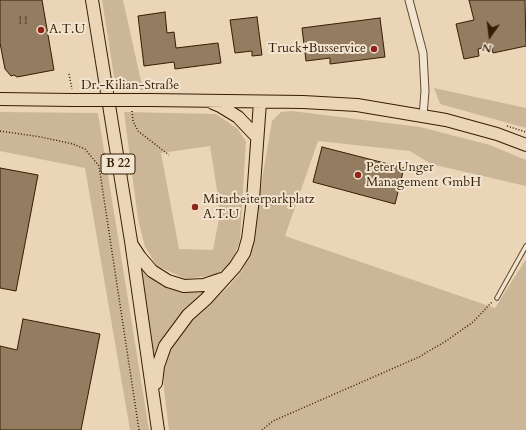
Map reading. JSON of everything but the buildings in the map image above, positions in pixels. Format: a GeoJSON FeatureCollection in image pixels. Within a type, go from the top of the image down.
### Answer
{"type":"FeatureCollection","features":[{"type":"Feature","properties":{"kind":"main road","name":"B 22"},"geometry":{"type":"LineString","coordinates":[[92,0],[154,396],[158,430]]}},
{"type":"Feature","properties":{"kind":"main road","name":"Dr.-Kilian-Straße"},"geometry":{"type":"LineString","coordinates":[[0,99],[73,98],[303,102],[357,105],[453,122],[497,134],[526,145]]}},
{"type":"Feature","properties":{"kind":"main road"},"geometry":{"type":"LineString","coordinates":[[208,101],[220,106],[238,117],[257,137]]}},
{"type":"Feature","properties":{"kind":"main road"},"geometry":{"type":"LineString","coordinates":[[154,396],[158,366],[165,346],[188,315],[206,299],[235,266],[244,252],[248,239],[253,200],[260,102]]}},
{"type":"Feature","properties":{"kind":"main road"},"geometry":{"type":"LineString","coordinates":[[130,242],[152,271],[168,281],[184,286],[204,285],[223,279]]}},
{"type":"Feature","properties":{"kind":"street"},"geometry":{"type":"LineString","coordinates":[[410,0],[423,53],[425,90],[423,116]]}},
{"type":"Feature","properties":{"kind":"lane"},"geometry":{"type":"LineString","coordinates":[[497,298],[526,246]]}},
{"type":"Feature","properties":{"kind":"path"},"geometry":{"type":"LineString","coordinates":[[69,74],[73,98]]}},
{"type":"Feature","properties":{"kind":"path"},"geometry":{"type":"LineString","coordinates":[[132,106],[133,121],[138,131],[169,155]]}},
{"type":"Feature","properties":{"kind":"path"},"geometry":{"type":"LineString","coordinates":[[0,131],[41,137],[73,144],[84,149],[98,166],[139,430]]}},
{"type":"Feature","properties":{"kind":"path"},"geometry":{"type":"LineString","coordinates":[[262,430],[273,421],[419,357],[473,322],[497,298]]}},
{"type":"Feature","properties":{"kind":"shaded area"},"geometry":{"type":"Polygon","coordinates":[[[102,0],[123,0],[143,90],[116,89],[102,0]]]}},
{"type":"Feature","properties":{"kind":"shaded area"},"geometry":{"type":"Polygon","coordinates":[[[434,88],[526,108],[526,128],[440,104],[434,88]]]}},
{"type":"Feature","properties":{"kind":"shaded area"},"geometry":{"type":"Polygon","coordinates":[[[292,111],[420,127],[490,145],[526,160],[526,186],[431,164],[410,151],[318,141],[285,236],[495,308],[526,259],[526,430],[169,430],[164,390],[163,365],[171,349],[191,321],[228,287],[242,271],[251,250],[272,121],[281,112],[292,111]]]}},
{"type":"Feature","properties":{"kind":"shaded area"},"geometry":{"type":"Polygon","coordinates":[[[0,112],[98,113],[149,430],[130,430],[85,168],[0,151],[0,112]]]}},
{"type":"Feature","properties":{"kind":"shaded area"},"geometry":{"type":"Polygon","coordinates":[[[124,112],[216,114],[238,129],[246,142],[240,240],[232,262],[216,275],[186,279],[157,266],[145,247],[138,219],[124,112]],[[210,146],[161,153],[179,249],[213,250],[219,219],[218,196],[210,146]]]}},
{"type":"Feature","properties":{"kind":"shaded area"},"geometry":{"type":"Polygon","coordinates":[[[140,265],[162,286],[183,292],[206,291],[154,358],[140,265]]]}},
{"type":"Feature","properties":{"kind":"place","name":"A.T.U"},"geometry":{"type":"Point","coordinates":[41,30]}},
{"type":"Feature","properties":{"kind":"place","name":"Truck+Busservice"},"geometry":{"type":"Point","coordinates":[374,49]}},
{"type":"Feature","properties":{"kind":"place","name":"Peter Unger Management GmbH"},"geometry":{"type":"Point","coordinates":[358,175]}},
{"type":"Feature","properties":{"kind":"place","name":"Mitarbeiterparkplatz A.T.U"},"geometry":{"type":"Point","coordinates":[195,207]}}]}
